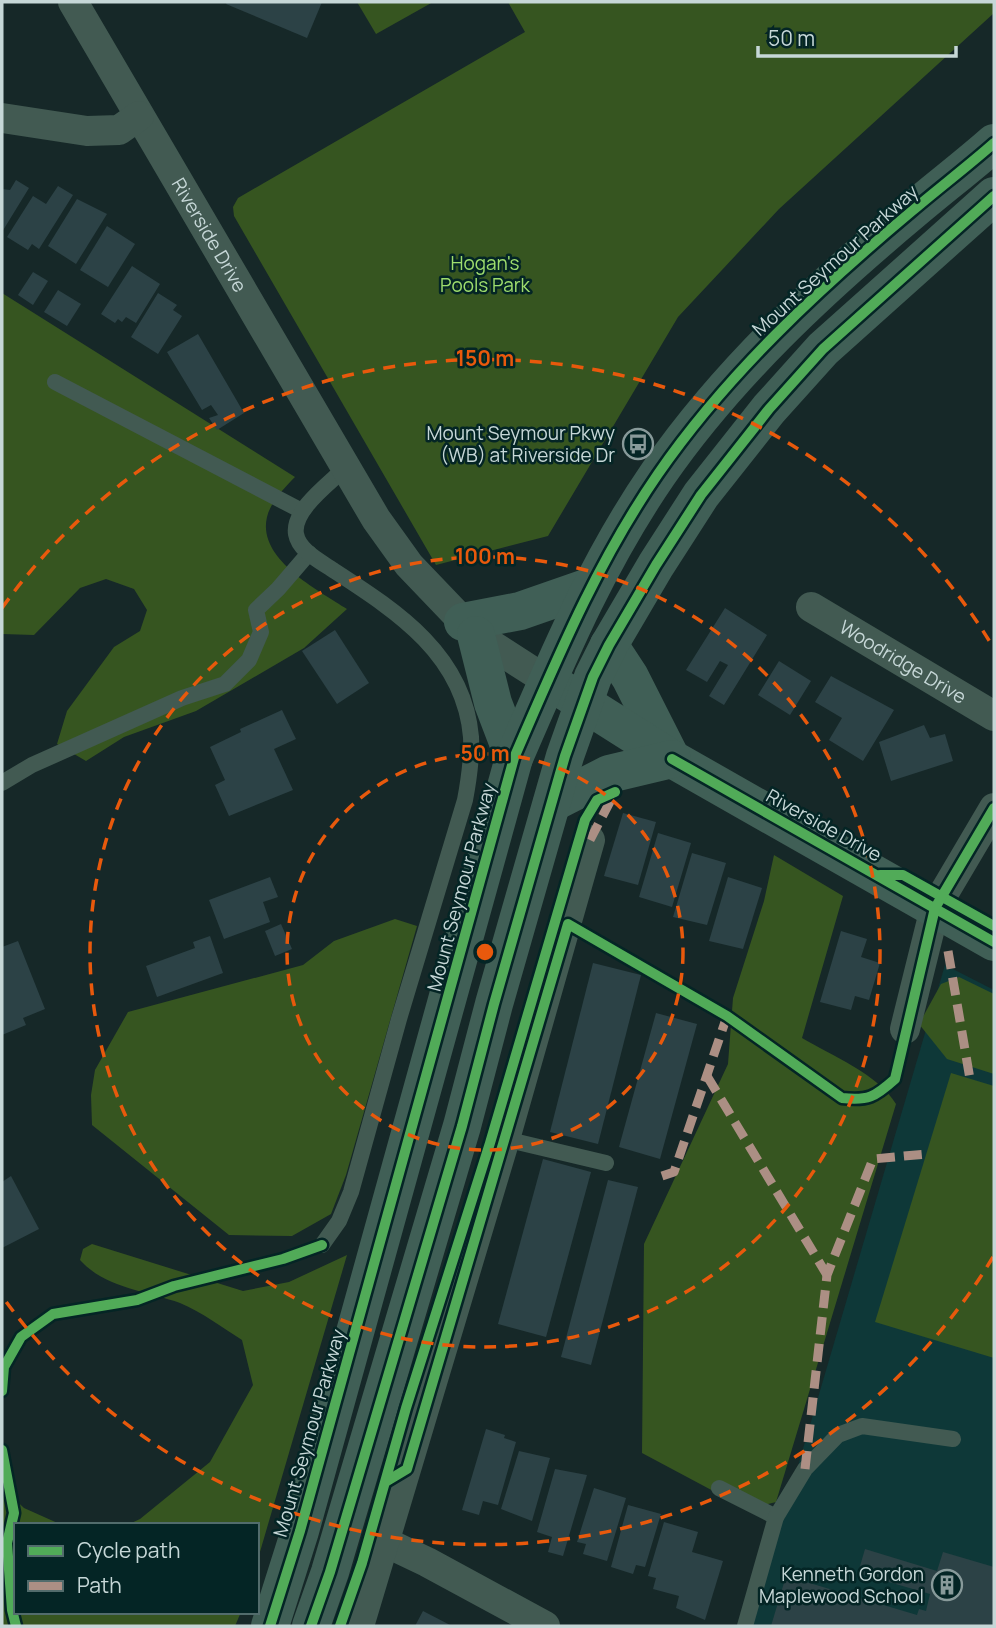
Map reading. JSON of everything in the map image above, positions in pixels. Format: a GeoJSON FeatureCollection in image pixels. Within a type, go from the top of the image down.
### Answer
{"type":"FeatureCollection","features":[{"type":"Feature","properties":{"kind":"main road","name":"Mount Seymour Parkway"},"geometry":{"type":"LineString","coordinates":[[270,1626],[300,1531],[514,758],[589,587],[659,472],[710,407],[773,338],[831,282],[911,211],[994,143]]}},
{"type":"Feature","properties":{"kind":"main road"},"geometry":{"type":"LineString","coordinates":[[311,1626],[330,1572],[458,1139],[570,737],[609,645],[701,495],[769,409],[823,349],[994,196]]}},
{"type":"Feature","properties":{"kind":"main road"},"geometry":{"type":"LineString","coordinates":[[514,758],[469,629],[589,587]]}},
{"type":"Feature","properties":{"kind":"main road"},"geometry":{"type":"LineString","coordinates":[[551,803],[609,774],[672,760],[630,677],[609,645]]}},
{"type":"Feature","properties":{"kind":"main road","name":"Riverside Drive"},"geometry":{"type":"LineString","coordinates":[[546,680],[672,760],[994,942]]}},
{"type":"Feature","properties":{"kind":"street","name":"Riverside Drive"},"geometry":{"type":"LineString","coordinates":[[73,2],[337,475],[376,519],[410,565],[469,629],[546,680]]}},
{"type":"Feature","properties":{"kind":"street"},"geometry":{"type":"LineString","coordinates":[[2,118],[87,131],[119,130],[139,116]]}},
{"type":"Feature","properties":{"kind":"street","name":"Woodridge Drive"},"geometry":{"type":"LineString","coordinates":[[811,607],[994,716]]}},
{"type":"Feature","properties":{"kind":"street"},"geometry":{"type":"LineString","coordinates":[[905,1029],[935,908],[994,808]]}},
{"type":"Feature","properties":{"kind":"street"},"geometry":{"type":"LineString","coordinates":[[359,1626],[505,1139],[590,840]]}},
{"type":"Feature","properties":{"kind":"street"},"geometry":{"type":"LineString","coordinates":[[385,1542],[545,1626]]}},
{"type":"Feature","properties":{"kind":"lane"},"geometry":{"type":"LineString","coordinates":[[55,382],[302,511]]}},
{"type":"Feature","properties":{"kind":"lane"},"geometry":{"type":"LineString","coordinates":[[2,783],[32,765],[170,704],[225,684],[249,660],[261,632],[256,610],[309,553],[300,545],[296,533],[296,523],[302,511],[337,475]]}},
{"type":"Feature","properties":{"kind":"lane","name":"Mount Seymour Parkway"},"geometry":{"type":"LineString","coordinates":[[309,553],[394,610],[424,638],[457,683],[471,736],[470,770],[465,800],[358,1170],[339,1221],[322,1245]]}},
{"type":"Feature","properties":{"kind":"lane"},"geometry":{"type":"LineString","coordinates":[[505,1139],[606,1163]]}},
{"type":"Feature","properties":{"kind":"lane"},"geometry":{"type":"LineString","coordinates":[[745,1626],[776,1517],[805,1469],[838,1434],[862,1426],[953,1439]]}},
{"type":"Feature","properties":{"kind":"lane"},"geometry":{"type":"LineString","coordinates":[[719,1488],[776,1517]]}},
{"type":"Feature","properties":{"kind":"path"},"geometry":{"type":"LineString","coordinates":[[3,1379],[5,1363]]}},
{"type":"Feature","properties":{"kind":"shaded area"},"geometry":{"type":"Polygon","coordinates":[[[945,965],[994,990],[994,1626],[751,1626],[945,965]]]}},
{"type":"Feature","properties":{"kind":"green space"},"geometry":{"type":"Polygon","coordinates":[[[357,2],[433,2],[376,34],[357,2]]]}},
{"type":"Feature","properties":{"kind":"green space","name":"Hogan's Pools Park"},"geometry":{"type":"Polygon","coordinates":[[[508,2],[994,2],[994,13],[779,209],[678,317],[548,536],[436,565],[234,216],[233,207],[238,198],[525,32],[508,2]]]}},
{"type":"Feature","properties":{"kind":"green space"},"geometry":{"type":"Polygon","coordinates":[[[2,293],[295,477],[271,506],[267,517],[266,532],[271,546],[292,572],[347,609],[304,648],[196,711],[124,737],[86,761],[57,744],[67,711],[114,647],[140,631],[147,610],[134,589],[106,579],[80,588],[34,635],[2,634],[2,293]]]}},
{"type":"Feature","properties":{"kind":"green space"},"geometry":{"type":"Polygon","coordinates":[[[774,855],[843,896],[802,1038],[866,1075],[896,1104],[776,1502],[747,1509],[642,1453],[644,1244],[728,1064],[733,998],[764,901],[774,855]]]}},
{"type":"Feature","properties":{"kind":"green space"},"geometry":{"type":"Polygon","coordinates":[[[395,919],[417,926],[346,1175],[331,1214],[292,1236],[229,1235],[92,1125],[91,1095],[95,1070],[128,1012],[303,965],[334,941],[395,919]]]}},
{"type":"Feature","properties":{"kind":"green space"},"geometry":{"type":"Polygon","coordinates":[[[959,977],[994,994],[994,1074],[947,1059],[919,1024],[941,984],[959,977]]]}},
{"type":"Feature","properties":{"kind":"green space"},"geometry":{"type":"Polygon","coordinates":[[[951,1073],[994,1086],[994,1358],[875,1322],[951,1073]]]}},
{"type":"Feature","properties":{"kind":"green space"},"geometry":{"type":"Polygon","coordinates":[[[92,1244],[243,1291],[289,1282],[347,1255],[259,1555],[259,1523],[131,1523],[140,1519],[210,1462],[253,1385],[242,1340],[180,1303],[127,1288],[102,1277],[80,1260],[83,1249],[92,1244]]]}},
{"type":"Feature","properties":{"kind":"green space"},"geometry":{"type":"Polygon","coordinates":[[[2,1487],[24,1508],[58,1523],[14,1523],[14,1614],[240,1614],[235,1626],[2,1626],[2,1487]]]}},
{"type":"Feature","properties":{"kind":"building"},"geometry":{"type":"Polygon","coordinates":[[[322,2],[307,38],[226,4],[322,2]]]}},
{"type":"Feature","properties":{"kind":"building"},"geometry":{"type":"Polygon","coordinates":[[[16,180],[29,188],[2,232],[2,189],[10,190],[16,180]]]}},
{"type":"Feature","properties":{"kind":"building"},"geometry":{"type":"Polygon","coordinates":[[[58,186],[73,195],[39,249],[32,244],[28,250],[7,237],[33,196],[46,204],[58,186]]]}},
{"type":"Feature","properties":{"kind":"building"},"geometry":{"type":"Polygon","coordinates":[[[77,199],[107,214],[76,264],[48,246],[77,199]]]}},
{"type":"Feature","properties":{"kind":"building"},"geometry":{"type":"Polygon","coordinates":[[[107,226],[135,244],[108,287],[80,270],[107,226]]]}},
{"type":"Feature","properties":{"kind":"building"},"geometry":{"type":"Polygon","coordinates":[[[132,266],[160,284],[136,323],[126,317],[122,322],[118,319],[115,323],[101,314],[132,266]]]}},
{"type":"Feature","properties":{"kind":"building"},"geometry":{"type":"Polygon","coordinates":[[[33,272],[48,281],[33,305],[18,295],[33,272]]]}},
{"type":"Feature","properties":{"kind":"building"},"geometry":{"type":"Polygon","coordinates":[[[58,290],[81,304],[67,326],[44,312],[58,290]]]}},
{"type":"Feature","properties":{"kind":"building"},"geometry":{"type":"Polygon","coordinates":[[[158,293],[177,305],[173,310],[182,316],[158,354],[131,337],[158,293]]]}},
{"type":"Feature","properties":{"kind":"building"},"geometry":{"type":"Polygon","coordinates":[[[198,334],[244,413],[217,430],[209,418],[218,415],[211,405],[202,410],[167,352],[198,334]]]}},
{"type":"Feature","properties":{"kind":"building"},"geometry":{"type":"Polygon","coordinates":[[[725,608],[767,635],[724,705],[709,696],[728,665],[720,661],[707,682],[686,670],[725,608]]]}},
{"type":"Feature","properties":{"kind":"building"},"geometry":{"type":"Polygon","coordinates":[[[335,630],[369,683],[337,704],[302,651],[335,630]]]}},
{"type":"Feature","properties":{"kind":"building"},"geometry":{"type":"Polygon","coordinates":[[[779,661],[811,681],[790,715],[758,695],[779,661]]]}},
{"type":"Feature","properties":{"kind":"building"},"geometry":{"type":"Polygon","coordinates":[[[831,676],[894,710],[863,761],[829,740],[842,718],[815,702],[831,676]]]}},
{"type":"Feature","properties":{"kind":"building"},"geometry":{"type":"Polygon","coordinates":[[[282,710],[296,739],[274,749],[293,790],[229,816],[215,785],[225,780],[210,747],[241,732],[240,729],[282,710]]]}},
{"type":"Feature","properties":{"kind":"building"},"geometry":{"type":"Polygon","coordinates":[[[924,725],[930,738],[945,734],[953,761],[891,781],[879,742],[924,725]]]}},
{"type":"Feature","properties":{"kind":"building"},"geometry":{"type":"Polygon","coordinates":[[[623,813],[656,822],[638,885],[604,876],[623,813]]]}},
{"type":"Feature","properties":{"kind":"building"},"geometry":{"type":"Polygon","coordinates":[[[658,833],[691,843],[672,907],[639,897],[658,833]]]}},
{"type":"Feature","properties":{"kind":"building"},"geometry":{"type":"Polygon","coordinates":[[[692,853],[726,863],[707,925],[673,917],[692,853]]]}},
{"type":"Feature","properties":{"kind":"building"},"geometry":{"type":"Polygon","coordinates":[[[270,877],[278,897],[263,902],[270,922],[224,939],[209,900],[270,877]]]}},
{"type":"Feature","properties":{"kind":"building"},"geometry":{"type":"Polygon","coordinates":[[[728,877],[762,888],[743,949],[709,941],[728,877]]]}},
{"type":"Feature","properties":{"kind":"building"},"geometry":{"type":"Polygon","coordinates":[[[281,924],[292,949],[275,956],[265,931],[281,924]]]}},
{"type":"Feature","properties":{"kind":"building"},"geometry":{"type":"Polygon","coordinates":[[[841,931],[867,939],[861,957],[880,963],[869,1000],[855,996],[851,1010],[820,1002],[841,931]]]}},
{"type":"Feature","properties":{"kind":"building"},"geometry":{"type":"Polygon","coordinates":[[[210,936],[223,973],[157,997],[146,966],[195,948],[193,942],[210,936]]]}},
{"type":"Feature","properties":{"kind":"building"},"geometry":{"type":"Polygon","coordinates":[[[18,941],[45,1009],[23,1018],[26,1025],[2,1035],[2,947],[18,941]]]}},
{"type":"Feature","properties":{"kind":"building"},"geometry":{"type":"Polygon","coordinates":[[[593,963],[641,975],[598,1144],[550,1132],[593,963]]]}},
{"type":"Feature","properties":{"kind":"building"},"geometry":{"type":"Polygon","coordinates":[[[656,1013],[697,1024],[660,1159],[619,1147],[656,1013]]]}},
{"type":"Feature","properties":{"kind":"building"},"geometry":{"type":"Polygon","coordinates":[[[543,1159],[591,1172],[546,1337],[498,1324],[543,1159]]]}},
{"type":"Feature","properties":{"kind":"building"},"geometry":{"type":"Polygon","coordinates":[[[11,1176],[39,1229],[2,1248],[2,1182],[11,1176]]]}},
{"type":"Feature","properties":{"kind":"building"},"geometry":{"type":"Polygon","coordinates":[[[608,1180],[638,1187],[591,1365],[561,1357],[608,1180]]]}},
{"type":"Feature","properties":{"kind":"building"},"geometry":{"type":"Polygon","coordinates":[[[486,1429],[516,1442],[498,1505],[483,1501],[479,1515],[462,1510],[486,1429]]]}},
{"type":"Feature","properties":{"kind":"building"},"geometry":{"type":"Polygon","coordinates":[[[519,1451],[550,1458],[532,1521],[501,1509],[519,1451]]]}},
{"type":"Feature","properties":{"kind":"building"},"geometry":{"type":"Polygon","coordinates":[[[555,1469],[587,1475],[563,1556],[548,1552],[552,1537],[537,1532],[555,1469]]]}},
{"type":"Feature","properties":{"kind":"building"},"geometry":{"type":"Polygon","coordinates":[[[594,1488],[626,1498],[607,1561],[583,1554],[586,1544],[577,1542],[594,1488]]]}},
{"type":"Feature","properties":{"kind":"building"},"geometry":{"type":"Polygon","coordinates":[[[628,1505],[661,1514],[645,1567],[636,1565],[633,1574],[611,1567],[628,1505]]]}},
{"type":"Feature","properties":{"kind":"building"},"geometry":{"type":"Polygon","coordinates":[[[664,1522],[698,1532],[692,1552],[723,1561],[705,1620],[676,1608],[679,1596],[653,1589],[656,1578],[648,1576],[664,1522]]]}},
{"type":"Feature","properties":{"kind":"building","name":"Kenneth Gordon Maplewood School"},"geometry":{"type":"Polygon","coordinates":[[[865,1549],[937,1571],[943,1552],[994,1567],[994,1626],[771,1626],[786,1576],[917,1615],[919,1609],[926,1611],[930,1594],[858,1573],[865,1549]]]}},
{"type":"Feature","properties":{"kind":"building"},"geometry":{"type":"Polygon","coordinates":[[[423,1611],[452,1626],[415,1626],[423,1611]]]}},
{"type":"Feature","properties":{"kind":"marked path"},"geometry":{"type":"LineString","coordinates":[[590,840],[615,792]]}},
{"type":"Feature","properties":{"kind":"marked path"},"geometry":{"type":"LineString","coordinates":[[948,951],[970,1079]]}},
{"type":"Feature","properties":{"kind":"marked path"},"geometry":{"type":"LineString","coordinates":[[662,1176],[674,1172],[727,1016]]}},
{"type":"Feature","properties":{"kind":"marked path"},"geometry":{"type":"LineString","coordinates":[[707,1076],[827,1275]]}},
{"type":"Feature","properties":{"kind":"marked path"},"geometry":{"type":"LineString","coordinates":[[805,1469],[827,1275],[873,1159],[926,1154]]}},
{"type":"Feature","properties":{"kind":"cycle path"},"geometry":{"type":"LineString","coordinates":[[270,1626],[300,1531],[514,758],[579,613],[615,542],[658,474],[685,437],[744,367],[809,302],[878,240],[994,143]]}},
{"type":"Feature","properties":{"kind":"cycle path"},"geometry":{"type":"LineString","coordinates":[[311,1626],[330,1572],[462,1126],[565,756],[593,677],[656,565],[701,495],[769,409],[823,349],[994,196]]}},
{"type":"Feature","properties":{"kind":"cycle path"},"geometry":{"type":"LineString","coordinates":[[672,759],[994,942]]}},
{"type":"Feature","properties":{"kind":"cycle path"},"geometry":{"type":"LineString","coordinates":[[340,1626],[362,1563],[406,1408],[490,1143],[585,820],[597,800],[615,792]]}},
{"type":"Feature","properties":{"kind":"cycle path"},"geometry":{"type":"LineString","coordinates":[[387,1481],[407,1469],[568,924],[727,1016],[842,1098],[865,1098],[876,1094],[895,1079],[935,908],[994,808]]}},
{"type":"Feature","properties":{"kind":"cycle path"},"geometry":{"type":"LineString","coordinates":[[880,875],[903,875],[994,926]]}},
{"type":"Feature","properties":{"kind":"cycle path"},"geometry":{"type":"LineString","coordinates":[[2,1391],[4,1367],[21,1337],[53,1314],[137,1300],[174,1286],[283,1259],[322,1245]]}},
{"type":"Feature","properties":{"kind":"cycle path"},"geometry":{"type":"LineString","coordinates":[[2,1450],[14,1513],[7,1543],[12,1610],[16,1626]]}},
{"type":"Feature","properties":{"kind":"place","name":"Mount Seymour Pkwy (WB) at Riverside Dr"},"geometry":{"type":"Point","coordinates":[638,444]}},
{"type":"Feature","properties":{"kind":"place","name":"Kenneth Gordon Maplewood School"},"geometry":{"type":"Point","coordinates":[947,1585]}}]}
